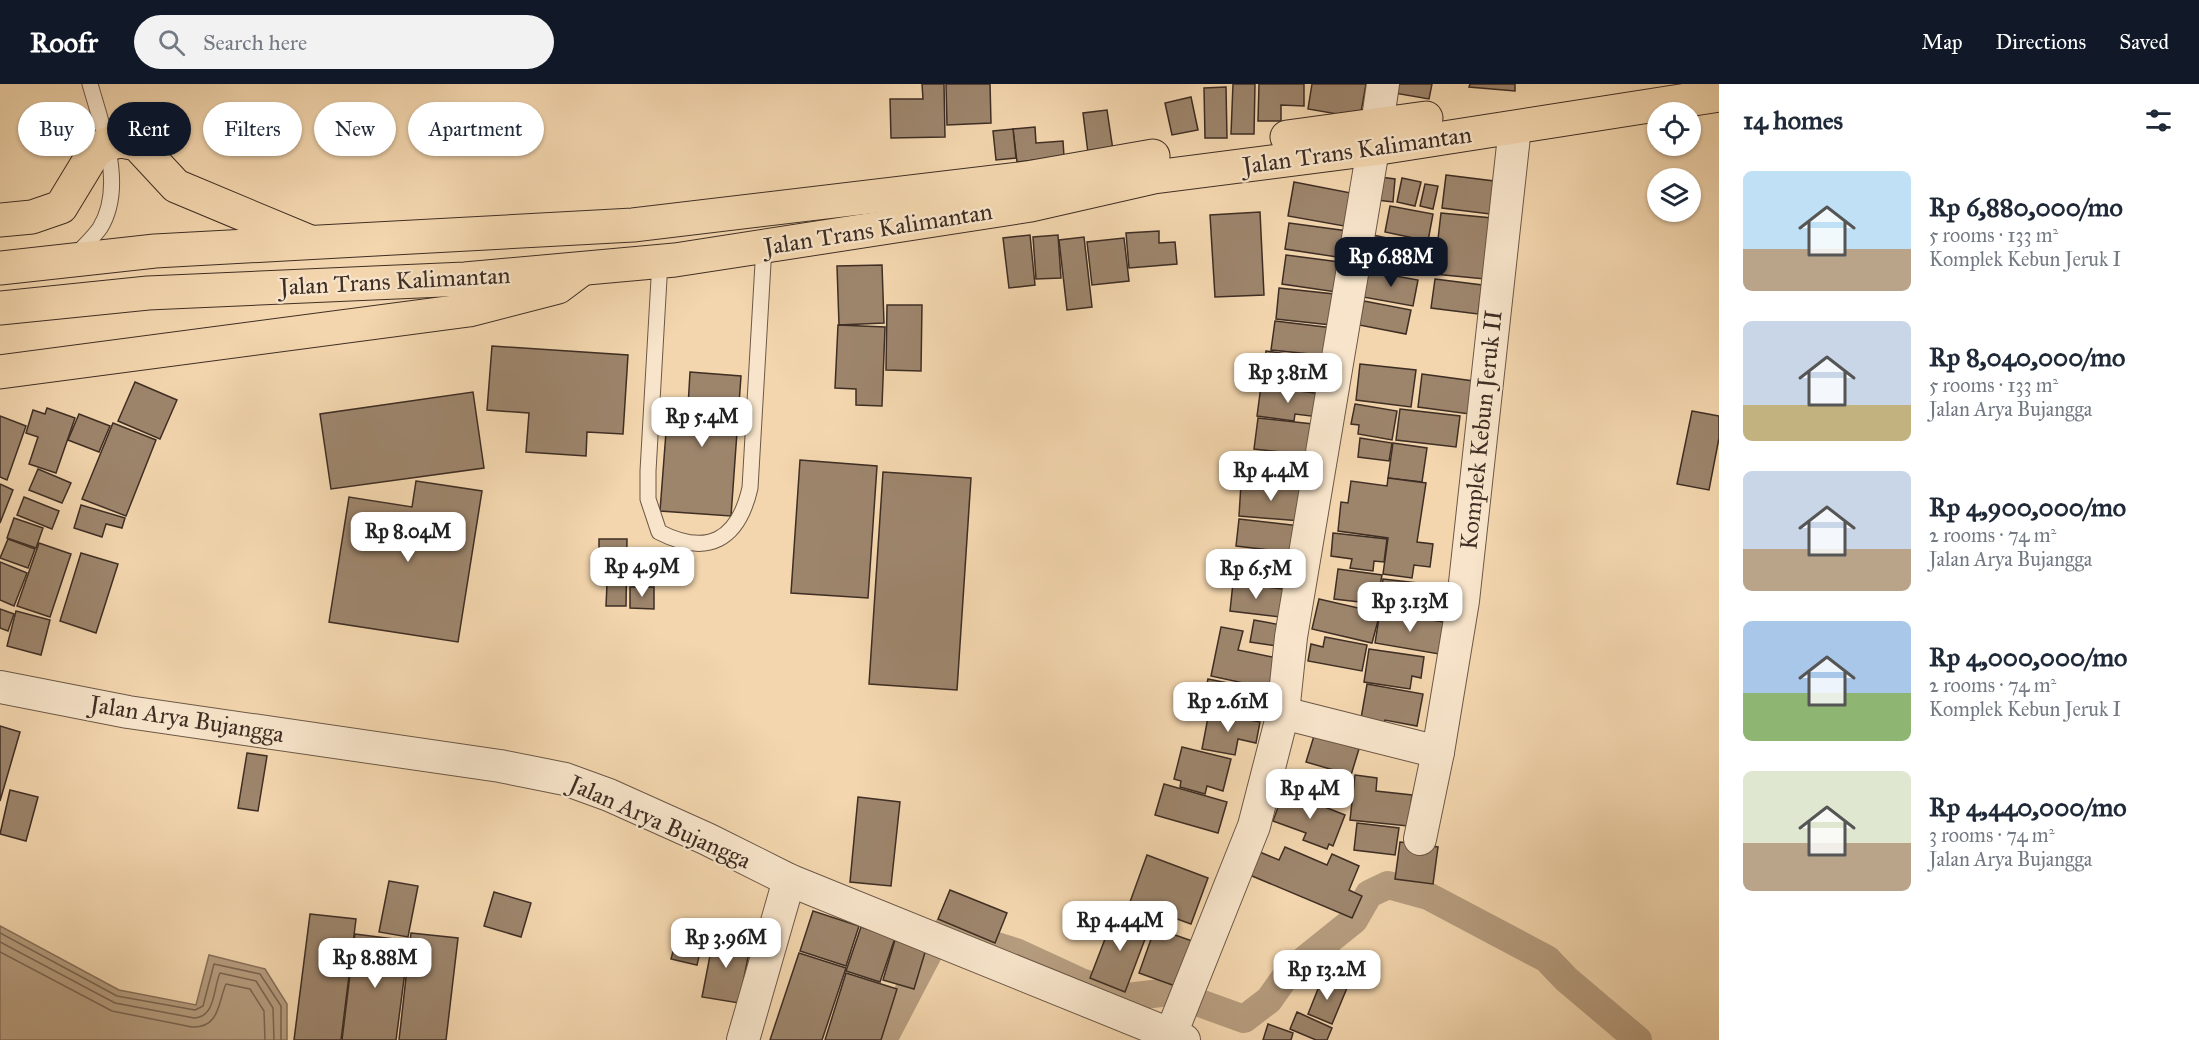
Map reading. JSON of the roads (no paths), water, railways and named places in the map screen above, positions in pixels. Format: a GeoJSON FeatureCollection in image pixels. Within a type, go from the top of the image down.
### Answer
{"type":"FeatureCollection","features":[{"type":"Feature","properties":{"kind":"main road","name":"Jalan Trans Kalimantan"},"geometry":{"type":"LineString","coordinates":[[1497,122],[1646,84]]}},
{"type":"Feature","properties":{"kind":"main road","name":"Jalan Trans Kalimantan"},"geometry":{"type":"LineString","coordinates":[[15,307],[148,293],[465,279],[660,261],[1031,206],[1154,177],[1375,137],[1440,127],[1719,95]]}},
{"type":"Feature","properties":{"kind":"main road","name":"Jalan Trans Kalimantan"},"geometry":{"type":"LineString","coordinates":[[14,266],[72,258],[310,242],[633,225],[1027,178],[1164,154],[1375,137]]}},
{"type":"Feature","properties":{"kind":"main road"},"geometry":{"type":"LineString","coordinates":[[0,220],[32,217],[61,207],[95,151],[106,144],[121,141],[137,144],[176,186],[310,242]]}},
{"type":"Feature","properties":{"kind":"main road"},"geometry":{"type":"LineString","coordinates":[[0,372],[469,310],[558,287],[582,268]]}},
{"type":"Feature","properties":{"kind":"street"},"geometry":{"type":"LineString","coordinates":[[1177,1031],[1188,989],[1254,826],[1283,713],[1291,637],[1383,84]]}},
{"type":"Feature","properties":{"kind":"street","name":"Komplek Kebun Jeruk II"},"geometry":{"type":"LineString","coordinates":[[1420,838],[1438,752],[1463,601],[1497,122]]}},
{"type":"Feature","properties":{"kind":"street","name":"Jalan Arya Bujangga"},"geometry":{"type":"LineString","coordinates":[[0,687],[128,712],[500,766],[565,779],[609,795],[707,838],[789,880],[1177,1031]]}},
{"type":"Feature","properties":{"kind":"street"},"geometry":{"type":"LineString","coordinates":[[1283,713],[1438,752]]}},
{"type":"Feature","properties":{"kind":"street"},"geometry":{"type":"LineString","coordinates":[[742,1040],[789,880]]}},
{"type":"Feature","properties":{"kind":"lane"},"geometry":{"type":"LineString","coordinates":[[72,258],[99,229],[109,209],[112,189],[106,144],[90,84]]}},
{"type":"Feature","properties":{"kind":"lane"},"geometry":{"type":"LineString","coordinates":[[660,261],[653,363],[648,499],[659,532],[673,539],[707,543],[735,528],[745,512],[750,488],[764,246]]}},
{"type":"Feature","properties":{"kind":"water"},"geometry":{"type":"Polygon","coordinates":[[[0,926],[119,990],[196,1005],[209,955],[265,969],[287,1004],[287,1040],[0,1040],[0,926]]]}},
{"type":"Feature","properties":{"kind":"waterway"},"geometry":{"type":"LineString","coordinates":[[946,930],[1016,952],[1081,982],[1127,997],[1169,992],[1244,1019],[1269,1000],[1288,973],[1354,920],[1369,894],[1388,885],[1428,896],[1547,959],[1566,979],[1638,1040]]}},
{"type":"Feature","properties":{"kind":"waterway"},"geometry":{"type":"LineString","coordinates":[[883,1040],[930,950]]}}]}
